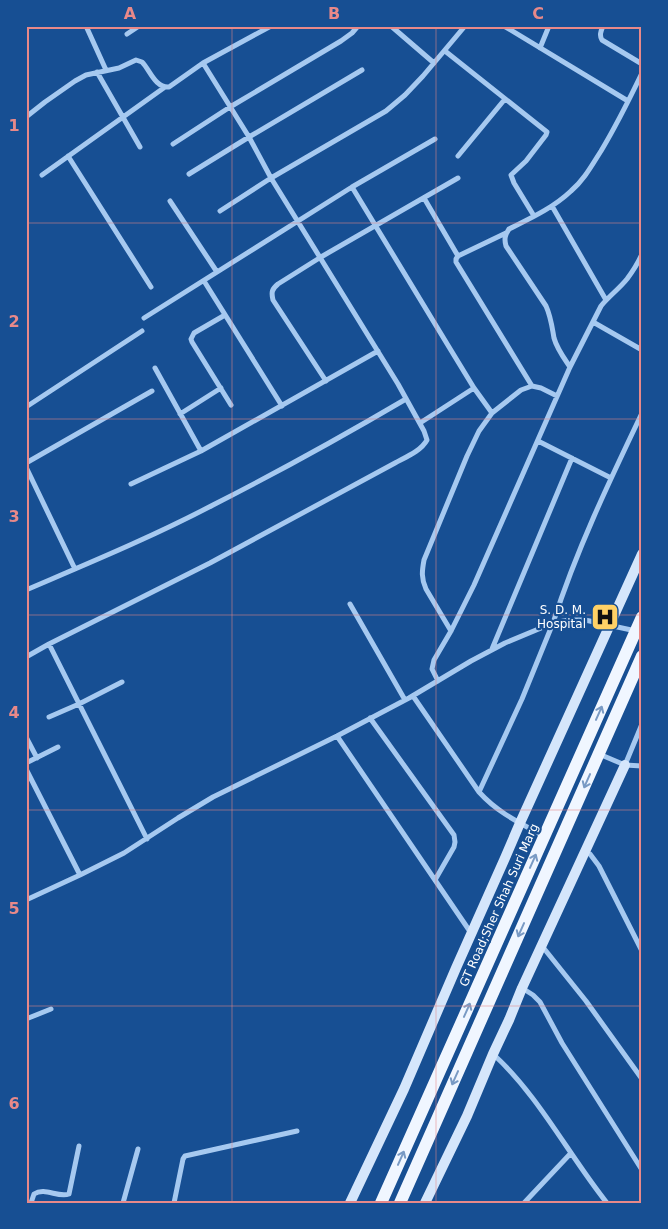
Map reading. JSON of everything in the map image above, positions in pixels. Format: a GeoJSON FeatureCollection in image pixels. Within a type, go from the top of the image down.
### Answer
{"type":"FeatureCollection","features":[{"type":"Feature","properties":{"kind":"main road"},"geometry":{"type":"LineString","coordinates":[[350,1203],[404,1089],[520,823],[642,554]]}},
{"type":"Feature","properties":{"kind":"main road","name":"GT Road;Sher Shah Suri Marg"},"geometry":{"type":"LineString","coordinates":[[381,1203],[642,618]]}},
{"type":"Feature","properties":{"kind":"main road"},"geometry":{"type":"LineString","coordinates":[[400,1203],[642,656]]}},
{"type":"Feature","properties":{"kind":"main road"},"geometry":{"type":"LineString","coordinates":[[426,1203],[467,1116],[522,988],[626,765]]}},
{"type":"Feature","properties":{"kind":"street"},"geometry":{"type":"LineString","coordinates":[[86,26],[106,70]]}},
{"type":"Feature","properties":{"kind":"street"},"geometry":{"type":"LineString","coordinates":[[128,34],[139,26]]}},
{"type":"Feature","properties":{"kind":"street"},"geometry":{"type":"LineString","coordinates":[[42,175],[164,87],[173,84],[203,63],[270,26]]}},
{"type":"Feature","properties":{"kind":"street"},"geometry":{"type":"LineString","coordinates":[[173,144],[230,107],[340,42],[358,26]]}},
{"type":"Feature","properties":{"kind":"street"},"geometry":{"type":"LineString","coordinates":[[391,26],[434,63]]}},
{"type":"Feature","properties":{"kind":"street"},"geometry":{"type":"LineString","coordinates":[[220,211],[271,178],[386,111],[405,95],[465,26]]}},
{"type":"Feature","properties":{"kind":"street"},"geometry":{"type":"LineString","coordinates":[[504,26],[628,101]]}},
{"type":"Feature","properties":{"kind":"street"},"geometry":{"type":"LineString","coordinates":[[540,48],[548,26]]}},
{"type":"Feature","properties":{"kind":"street"},"geometry":{"type":"LineString","coordinates":[[603,26],[600,34],[602,40],[642,64]]}},
{"type":"Feature","properties":{"kind":"street"},"geometry":{"type":"LineString","coordinates":[[445,51],[546,132],[546,136],[533,153],[511,175],[534,216]]}},
{"type":"Feature","properties":{"kind":"street"},"geometry":{"type":"LineString","coordinates":[[26,116],[86,75],[118,68],[139,60],[145,64],[158,83],[164,87]]}},
{"type":"Feature","properties":{"kind":"street"},"geometry":{"type":"LineString","coordinates":[[26,657],[210,563],[419,450],[427,439],[420,423],[378,351],[271,178],[203,63]]}},
{"type":"Feature","properties":{"kind":"street"},"geometry":{"type":"LineString","coordinates":[[189,174],[362,70]]}},
{"type":"Feature","properties":{"kind":"street"},"geometry":{"type":"LineString","coordinates":[[97,72],[140,147]]}},
{"type":"Feature","properties":{"kind":"street"},"geometry":{"type":"LineString","coordinates":[[532,386],[456,262],[456,259],[458,256],[506,233],[509,229],[552,206],[573,190],[585,176],[609,138],[642,73]]}},
{"type":"Feature","properties":{"kind":"street"},"geometry":{"type":"LineString","coordinates":[[458,156],[505,99]]}},
{"type":"Feature","properties":{"kind":"street"},"geometry":{"type":"LineString","coordinates":[[144,318],[352,187],[434,139]]}},
{"type":"Feature","properties":{"kind":"street"},"geometry":{"type":"LineString","coordinates":[[68,156],[151,287]]}},
{"type":"Feature","properties":{"kind":"street"},"geometry":{"type":"LineString","coordinates":[[326,381],[273,300],[272,290],[278,284],[321,257],[458,178]]}},
{"type":"Feature","properties":{"kind":"street"},"geometry":{"type":"LineString","coordinates":[[352,187],[474,388],[492,412]]}},
{"type":"Feature","properties":{"kind":"street"},"geometry":{"type":"LineString","coordinates":[[424,198],[458,256]]}},
{"type":"Feature","properties":{"kind":"street"},"geometry":{"type":"LineString","coordinates":[[170,201],[217,272]]}},
{"type":"Feature","properties":{"kind":"street"},"geometry":{"type":"LineString","coordinates":[[552,206],[606,300]]}},
{"type":"Feature","properties":{"kind":"street"},"geometry":{"type":"LineString","coordinates":[[506,233],[506,246],[546,306],[554,338],[570,367]]}},
{"type":"Feature","properties":{"kind":"street"},"geometry":{"type":"LineString","coordinates":[[438,681],[433,672],[434,660],[474,585],[570,367],[606,300],[627,280],[642,254]]}},
{"type":"Feature","properties":{"kind":"street"},"geometry":{"type":"LineString","coordinates":[[204,280],[282,406]]}},
{"type":"Feature","properties":{"kind":"street"},"geometry":{"type":"LineString","coordinates":[[225,315],[194,333],[191,339],[231,405]]}},
{"type":"Feature","properties":{"kind":"street"},"geometry":{"type":"LineString","coordinates":[[593,322],[642,350]]}},
{"type":"Feature","properties":{"kind":"street"},"geometry":{"type":"LineString","coordinates":[[26,407],[142,331]]}},
{"type":"Feature","properties":{"kind":"street"},"geometry":{"type":"LineString","coordinates":[[131,484],[201,451],[378,351]]}},
{"type":"Feature","properties":{"kind":"street"},"geometry":{"type":"LineString","coordinates":[[155,368],[201,451]]}},
{"type":"Feature","properties":{"kind":"street"},"geometry":{"type":"LineString","coordinates":[[451,631],[422,582],[421,574],[424,560],[467,456],[479,431],[492,412],[521,390],[532,386],[557,396]]}},
{"type":"Feature","properties":{"kind":"street"},"geometry":{"type":"LineString","coordinates":[[180,414],[221,388]]}},
{"type":"Feature","properties":{"kind":"street"},"geometry":{"type":"LineString","coordinates":[[420,423],[474,388]]}},
{"type":"Feature","properties":{"kind":"street"},"geometry":{"type":"LineString","coordinates":[[26,463],[152,391]]}},
{"type":"Feature","properties":{"kind":"street"},"geometry":{"type":"LineString","coordinates":[[26,590],[213,505],[337,439],[406,399]]}},
{"type":"Feature","properties":{"kind":"street"},"geometry":{"type":"LineString","coordinates":[[479,792],[522,700],[553,623],[574,563],[611,478],[642,414]]}},
{"type":"Feature","properties":{"kind":"street"},"geometry":{"type":"LineString","coordinates":[[538,441],[611,478]]}},
{"type":"Feature","properties":{"kind":"street"},"geometry":{"type":"LineString","coordinates":[[492,650],[572,458]]}},
{"type":"Feature","properties":{"kind":"street"},"geometry":{"type":"LineString","coordinates":[[26,467],[75,569]]}},
{"type":"Feature","properties":{"kind":"street"},"geometry":{"type":"LineString","coordinates":[[350,604],[405,700]]}},
{"type":"Feature","properties":{"kind":"street"},"geometry":{"type":"LineString","coordinates":[[26,900],[124,852],[213,797],[337,736],[413,696],[506,643],[553,623],[569,620],[598,622],[636,631]]}},
{"type":"Feature","properties":{"kind":"street"},"geometry":{"type":"LineString","coordinates":[[49,644],[147,839]]}},
{"type":"Feature","properties":{"kind":"street"},"geometry":{"type":"LineString","coordinates":[[49,717],[122,682]]}},
{"type":"Feature","properties":{"kind":"street"},"geometry":{"type":"LineString","coordinates":[[413,696],[479,792],[489,803],[499,811],[544,836]]}},
{"type":"Feature","properties":{"kind":"street"},"geometry":{"type":"LineString","coordinates":[[370,718],[454,835],[454,847],[435,880]]}},
{"type":"Feature","properties":{"kind":"street"},"geometry":{"type":"LineString","coordinates":[[626,765],[642,724]]}},
{"type":"Feature","properties":{"kind":"street"},"geometry":{"type":"LineString","coordinates":[[337,736],[472,933]]}},
{"type":"Feature","properties":{"kind":"street"},"geometry":{"type":"LineString","coordinates":[[26,737],[37,758]]}},
{"type":"Feature","properties":{"kind":"street"},"geometry":{"type":"LineString","coordinates":[[26,763],[58,747]]}},
{"type":"Feature","properties":{"kind":"street"},"geometry":{"type":"LineString","coordinates":[[599,754],[626,765],[642,766]]}},
{"type":"Feature","properties":{"kind":"street"},"geometry":{"type":"LineString","coordinates":[[26,769],[80,875]]}},
{"type":"Feature","properties":{"kind":"street"},"geometry":{"type":"LineString","coordinates":[[585,852],[590,854],[599,866],[642,951]]}},
{"type":"Feature","properties":{"kind":"street"},"geometry":{"type":"LineString","coordinates":[[542,946],[640,1072],[642,1079]]}},
{"type":"Feature","properties":{"kind":"street"},"geometry":{"type":"LineString","coordinates":[[522,988],[540,1002],[562,1043],[642,1170]]}},
{"type":"Feature","properties":{"kind":"street"},"geometry":{"type":"LineString","coordinates":[[26,1019],[51,1010]]}},
{"type":"Feature","properties":{"kind":"street"},"geometry":{"type":"LineString","coordinates":[[493,1054],[515,1076],[541,1110],[605,1202]]}},
{"type":"Feature","properties":{"kind":"street"},"geometry":{"type":"LineString","coordinates":[[174,1203],[185,1156],[297,1131]]}},
{"type":"Feature","properties":{"kind":"street"},"geometry":{"type":"LineString","coordinates":[[31,1203],[34,1194],[39,1191],[64,1196],[69,1194],[80,1146]]}},
{"type":"Feature","properties":{"kind":"street"},"geometry":{"type":"LineString","coordinates":[[123,1203],[138,1149]]}},
{"type":"Feature","properties":{"kind":"street"},"geometry":{"type":"LineString","coordinates":[[524,1203],[571,1153]]}},
{"type":"Feature","properties":{"kind":"building"},"geometry":{"type":"Polygon","coordinates":[[[598,613],[612,613],[612,619],[598,619],[598,613]]]}},
{"type":"Feature","properties":{"kind":"place","name":"S. D. M. Hospital"},"geometry":{"type":"Point","coordinates":[605,617]}}]}
